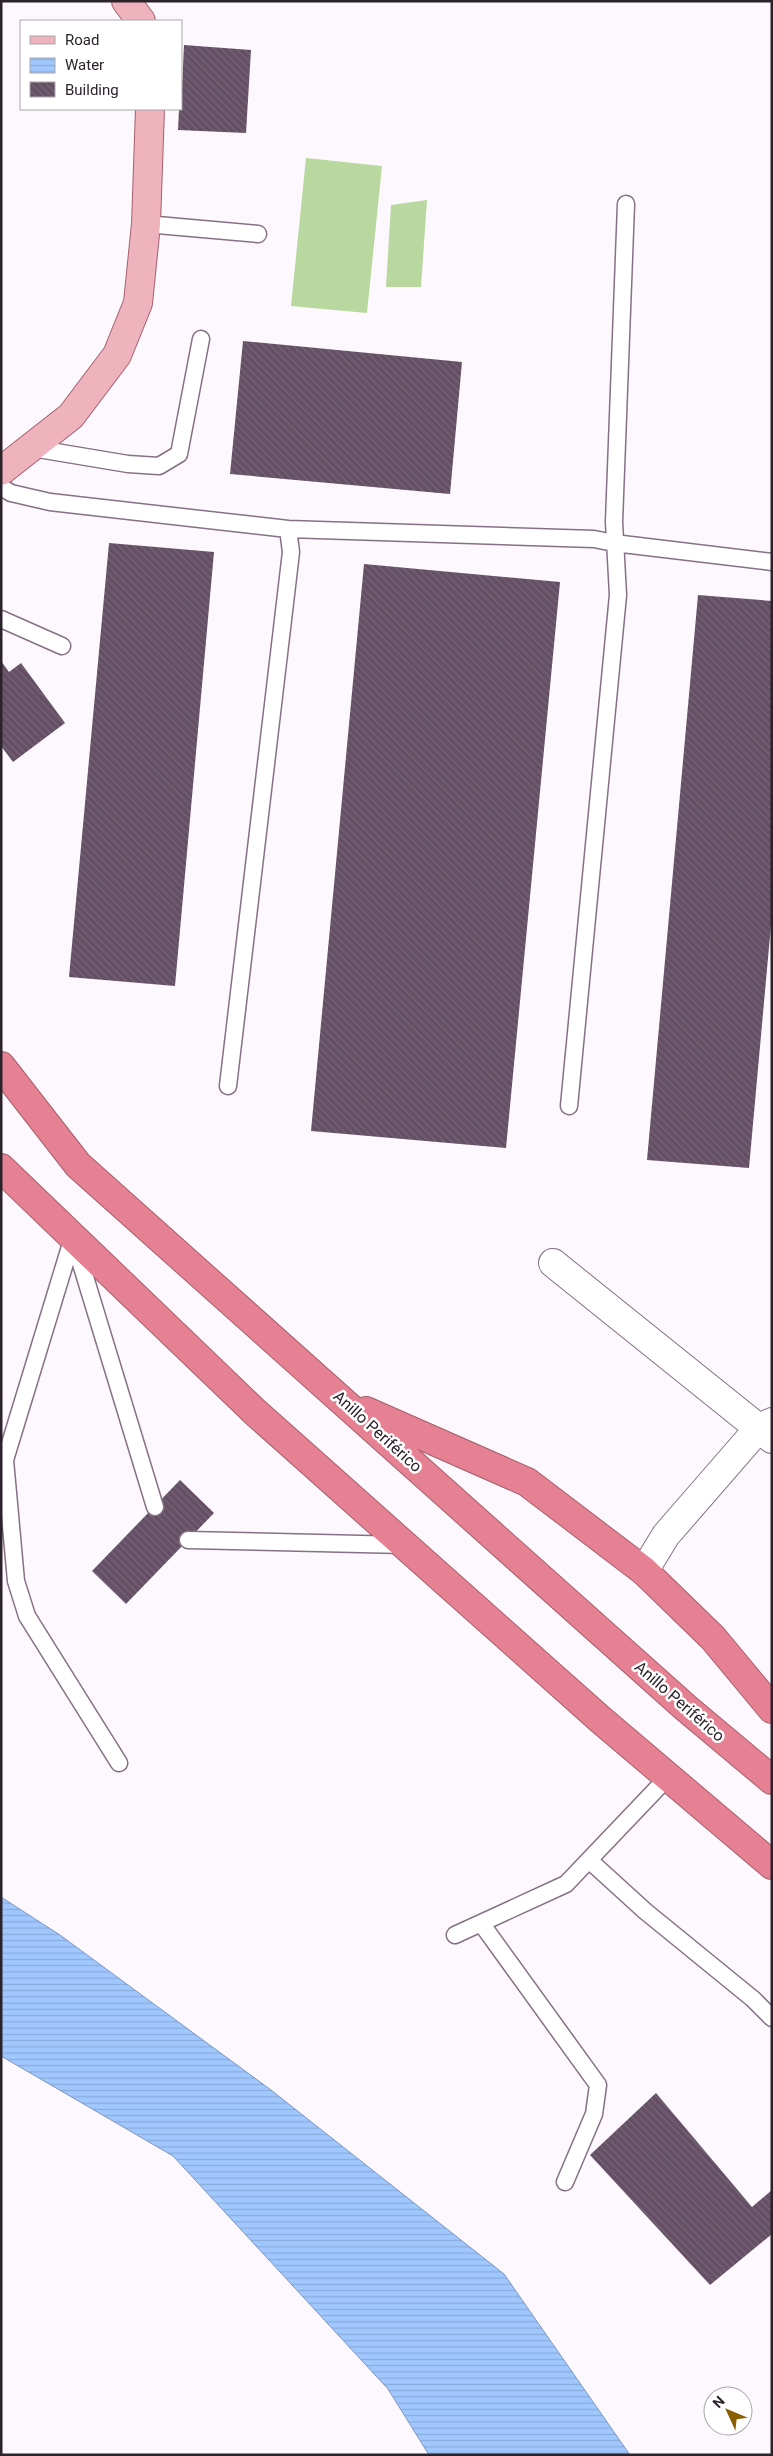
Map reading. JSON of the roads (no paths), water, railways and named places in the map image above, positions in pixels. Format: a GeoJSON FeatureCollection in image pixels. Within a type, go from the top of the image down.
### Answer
{"type":"FeatureCollection","features":[{"type":"Feature","properties":{"kind":"highway","name":"Anillo Periférico"},"geometry":{"type":"LineString","coordinates":[[1,1066],[78,1166],[343,1400],[686,1708],[772,1780]]}},
{"type":"Feature","properties":{"kind":"highway"},"geometry":{"type":"LineString","coordinates":[[1,1092],[78,1166]]}},
{"type":"Feature","properties":{"kind":"highway"},"geometry":{"type":"LineString","coordinates":[[1,1168],[255,1412],[668,1777],[772,1865]]}},
{"type":"Feature","properties":{"kind":"highway"},"geometry":{"type":"LineString","coordinates":[[343,1400],[527,1482],[644,1571],[713,1638],[772,1708]]}},
{"type":"Feature","properties":{"kind":"main road"},"geometry":{"type":"LineString","coordinates":[[126,1],[140,20]]}},
{"type":"Feature","properties":{"kind":"main road"},"geometry":{"type":"LineString","coordinates":[[147,20],[149,1]]}},
{"type":"Feature","properties":{"kind":"main road"},"geometry":{"type":"LineString","coordinates":[[1,471],[72,416],[117,354],[138,303],[146,224],[150,110]]}},
{"type":"Feature","properties":{"kind":"street"},"geometry":{"type":"LineString","coordinates":[[553,1263],[767,1430],[666,1535],[644,1571]]}},
{"type":"Feature","properties":{"kind":"lane"},"geometry":{"type":"LineString","coordinates":[[569,1106],[618,595],[614,543],[626,204]]}},
{"type":"Feature","properties":{"kind":"lane"},"geometry":{"type":"LineString","coordinates":[[146,224],[258,234]]}},
{"type":"Feature","properties":{"kind":"lane"},"geometry":{"type":"LineString","coordinates":[[32,448],[128,464],[159,466],[179,454],[201,339]]}},
{"type":"Feature","properties":{"kind":"lane"},"geometry":{"type":"LineString","coordinates":[[1,487],[11,493],[50,502],[288,529],[594,538],[614,543],[772,562]]}},
{"type":"Feature","properties":{"kind":"lane"},"geometry":{"type":"LineString","coordinates":[[228,1086],[291,552],[288,529]]}},
{"type":"Feature","properties":{"kind":"lane"},"geometry":{"type":"LineString","coordinates":[[1,619],[62,646]]}},
{"type":"Feature","properties":{"kind":"lane"},"geometry":{"type":"LineString","coordinates":[[73,1237],[155,1507]]}},
{"type":"Feature","properties":{"kind":"lane"},"geometry":{"type":"LineString","coordinates":[[73,1237],[5,1460],[16,1580],[27,1616],[119,1763]]}},
{"type":"Feature","properties":{"kind":"lane"},"geometry":{"type":"LineString","coordinates":[[188,1540],[404,1545]]}},
{"type":"Feature","properties":{"kind":"lane"},"geometry":{"type":"LineString","coordinates":[[455,1935],[566,1884],[668,1777]]}},
{"type":"Feature","properties":{"kind":"lane"},"geometry":{"type":"LineString","coordinates":[[589,1860],[645,1911],[753,1999],[772,2018]]}},
{"type":"Feature","properties":{"kind":"lane"},"geometry":{"type":"LineString","coordinates":[[482,1924],[598,2085],[594,2114],[565,2182]]}},
{"type":"Feature","properties":{"kind":"water"},"geometry":{"type":"Polygon","coordinates":[[[1,1897],[60,1935],[271,2090],[504,2274],[630,2455],[429,2455],[388,2389],[173,2156],[1,2056],[1,1897]]]}}]}
